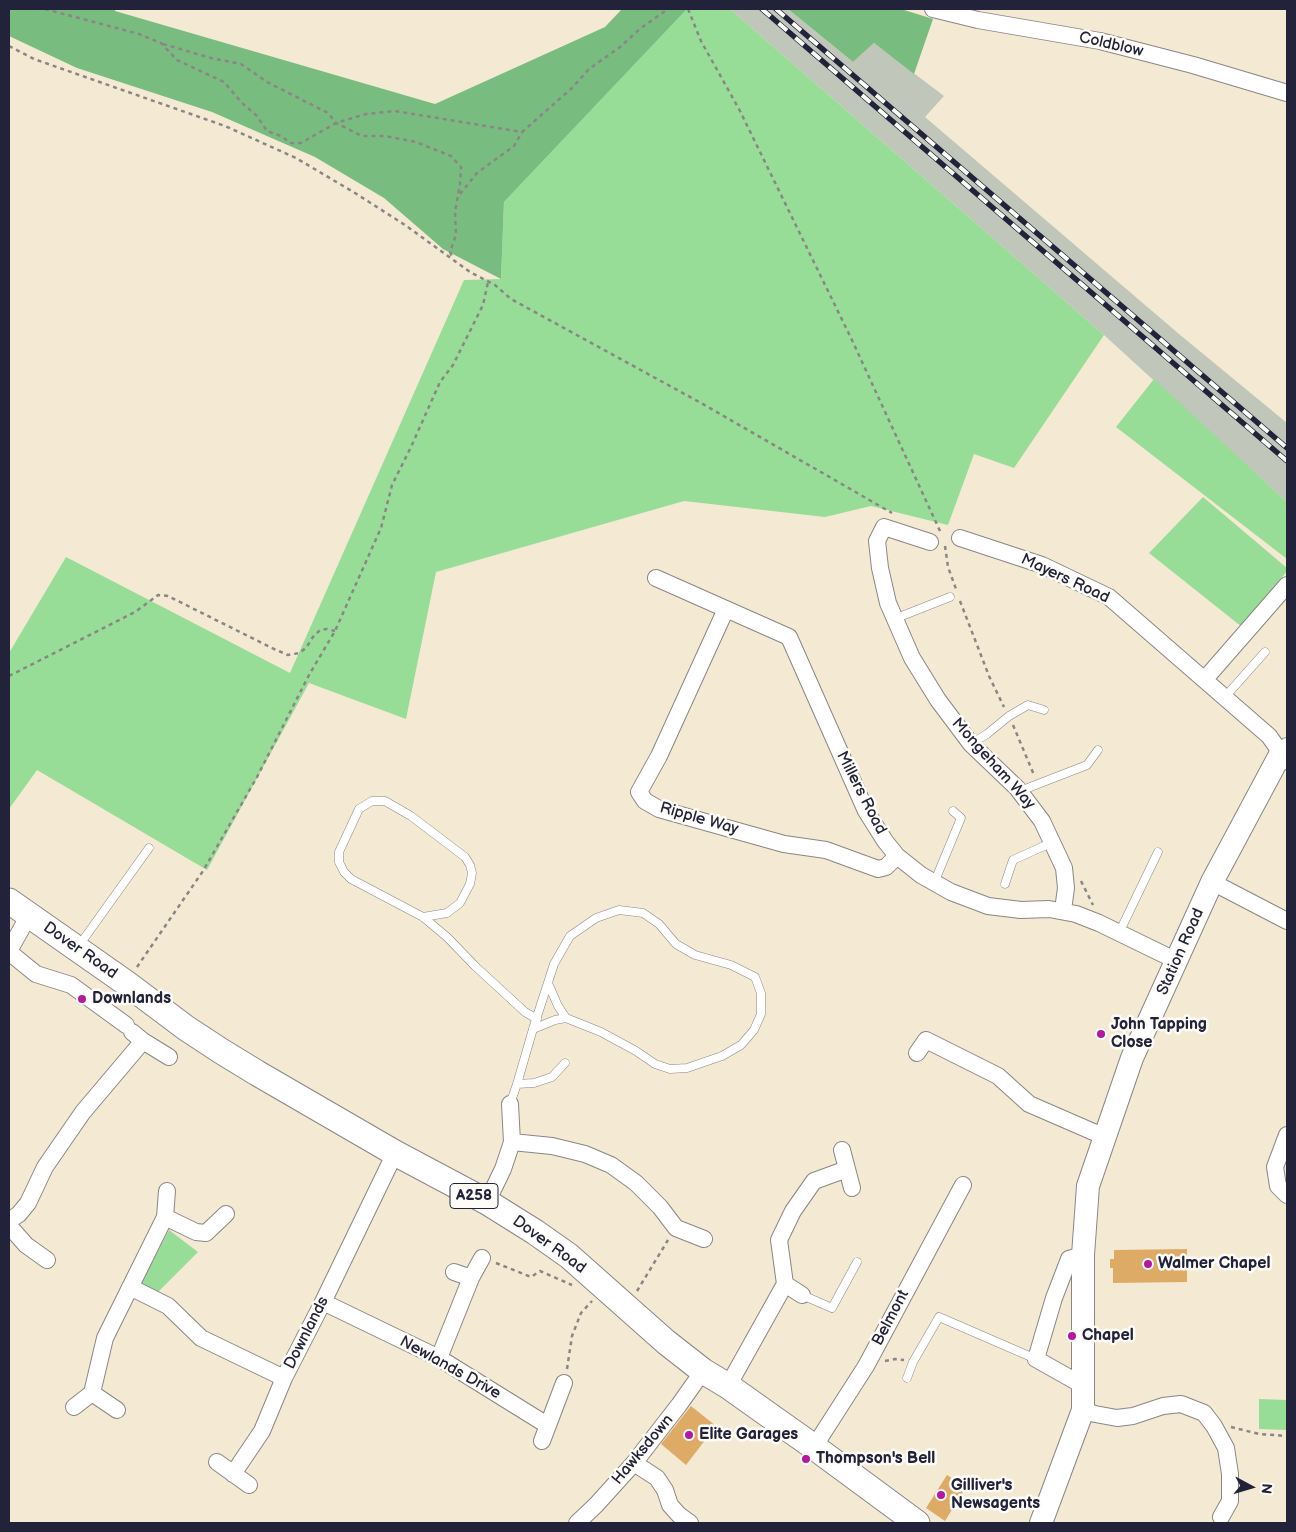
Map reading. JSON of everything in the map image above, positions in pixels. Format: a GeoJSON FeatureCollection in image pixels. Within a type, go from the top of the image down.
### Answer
{"type":"FeatureCollection","features":[{"type":"Feature","properties":{"kind":"main road","name":"Dover Road"},"geometry":{"type":"LineString","coordinates":[[9,901],[221,1051],[395,1153],[487,1202],[535,1232],[569,1256],[666,1342],[703,1371],[728,1386],[814,1447],[917,1523]]}},
{"type":"Feature","properties":{"kind":"street","name":"Coldblow"},"geometry":{"type":"LineString","coordinates":[[933,9],[978,20],[1100,42],[1192,64],[1287,93]]}},
{"type":"Feature","properties":{"kind":"street","name":"Mongeham Way"},"geometry":{"type":"LineString","coordinates":[[936,537],[884,527],[877,541],[883,586],[894,619],[925,681],[970,744],[1020,791],[1042,821],[1064,868],[1066,899],[1063,910]]}},
{"type":"Feature","properties":{"kind":"street","name":"Mayers Road"},"geometry":{"type":"LineString","coordinates":[[960,538],[1042,565],[1109,598],[1205,679],[1285,752]]}},
{"type":"Feature","properties":{"kind":"street","name":"Millers Road"},"geometry":{"type":"LineString","coordinates":[[656,578],[789,637],[859,796],[875,825],[897,856],[934,883],[960,896],[988,906],[1004,909],[1063,910],[1088,918],[1177,961]]}},
{"type":"Feature","properties":{"kind":"street"},"geometry":{"type":"LineString","coordinates":[[1205,679],[1287,585]]}},
{"type":"Feature","properties":{"kind":"street","name":"Ripple Way"},"geometry":{"type":"LineString","coordinates":[[726,609],[659,756],[640,792],[646,802],[659,809],[784,844],[826,850],[878,869],[886,867],[897,856]]}},
{"type":"Feature","properties":{"kind":"street","name":"Station Road"},"geometry":{"type":"LineString","coordinates":[[1041,1523],[1083,1410],[1083,1255],[1088,1186],[1132,1058],[1212,882],[1285,752]]}},
{"type":"Feature","properties":{"kind":"street"},"geometry":{"type":"LineString","coordinates":[[1212,882],[1287,921]]}},
{"type":"Feature","properties":{"kind":"street"},"geometry":{"type":"LineString","coordinates":[[29,915],[9,952],[36,974],[71,985],[169,1057]]}},
{"type":"Feature","properties":{"kind":"street"},"geometry":{"type":"LineString","coordinates":[[47,1260],[26,1246],[11,1228],[9,1221],[19,1214],[28,1203],[46,1166],[134,1033]]}},
{"type":"Feature","properties":{"kind":"street"},"geometry":{"type":"LineString","coordinates":[[917,1053],[926,1040],[998,1076],[1029,1104],[1104,1137]]}},
{"type":"Feature","properties":{"kind":"street"},"geometry":{"type":"LineString","coordinates":[[487,1202],[503,1169],[512,1142],[510,1104]]}},
{"type":"Feature","properties":{"kind":"street"},"geometry":{"type":"LineString","coordinates":[[1287,1135],[1275,1168],[1278,1186],[1287,1195]]}},
{"type":"Feature","properties":{"kind":"street"},"geometry":{"type":"LineString","coordinates":[[512,1142],[552,1146],[585,1154],[611,1165],[636,1183],[660,1207],[676,1228],[704,1239]]}},
{"type":"Feature","properties":{"kind":"street"},"geometry":{"type":"LineString","coordinates":[[842,1150],[852,1188]]}},
{"type":"Feature","properties":{"kind":"street","name":"Downlands"},"geometry":{"type":"LineString","coordinates":[[233,1474],[262,1431],[284,1378],[395,1153]]}},
{"type":"Feature","properties":{"kind":"street"},"geometry":{"type":"LineString","coordinates":[[728,1386],[785,1284],[779,1240],[793,1211],[814,1181],[847,1169]]}},
{"type":"Feature","properties":{"kind":"street","name":"Belmont"},"geometry":{"type":"LineString","coordinates":[[814,1447],[866,1366],[963,1185]]}},
{"type":"Feature","properties":{"kind":"street"},"geometry":{"type":"LineString","coordinates":[[74,1407],[92,1393],[105,1338],[165,1217],[167,1191]]}},
{"type":"Feature","properties":{"kind":"street"},"geometry":{"type":"LineString","coordinates":[[165,1217],[196,1232],[206,1233],[226,1214]]}},
{"type":"Feature","properties":{"kind":"street"},"geometry":{"type":"LineString","coordinates":[[1083,1255],[1069,1259],[1054,1298],[1036,1359],[1084,1386]]}},
{"type":"Feature","properties":{"kind":"street"},"geometry":{"type":"LineString","coordinates":[[439,1358],[471,1278],[482,1258]]}},
{"type":"Feature","properties":{"kind":"street"},"geometry":{"type":"LineString","coordinates":[[454,1272],[471,1278]]}},
{"type":"Feature","properties":{"kind":"street"},"geometry":{"type":"LineString","coordinates":[[785,1284],[802,1295]]}},
{"type":"Feature","properties":{"kind":"street"},"geometry":{"type":"LineString","coordinates":[[130,1286],[168,1306],[201,1338],[284,1378]]}},
{"type":"Feature","properties":{"kind":"street","name":"Newlands Drive"},"geometry":{"type":"LineString","coordinates":[[323,1302],[439,1358],[547,1425]]}},
{"type":"Feature","properties":{"kind":"street","name":"Hawksdown"},"geometry":{"type":"LineString","coordinates":[[576,1523],[596,1505],[634,1463],[703,1371]]}},
{"type":"Feature","properties":{"kind":"street"},"geometry":{"type":"LineString","coordinates":[[542,1441],[564,1383]]}},
{"type":"Feature","properties":{"kind":"street"},"geometry":{"type":"LineString","coordinates":[[92,1393],[118,1410]]}},
{"type":"Feature","properties":{"kind":"street"},"geometry":{"type":"LineString","coordinates":[[1083,1410],[1117,1418],[1133,1416],[1162,1406],[1181,1404],[1204,1413],[1214,1426],[1226,1448],[1230,1474],[1230,1501],[1221,1517]]}},
{"type":"Feature","properties":{"kind":"street"},"geometry":{"type":"LineString","coordinates":[[217,1462],[249,1484]]}},
{"type":"Feature","properties":{"kind":"street"},"geometry":{"type":"LineString","coordinates":[[634,1463],[657,1478],[665,1490],[670,1505],[690,1523]]}},
{"type":"Feature","properties":{"kind":"lane"},"geometry":{"type":"LineString","coordinates":[[894,619],[950,597]]}},
{"type":"Feature","properties":{"kind":"lane"},"geometry":{"type":"LineString","coordinates":[[1225,697],[1265,652]]}},
{"type":"Feature","properties":{"kind":"lane"},"geometry":{"type":"LineString","coordinates":[[970,744],[1028,705],[1044,710]]}},
{"type":"Feature","properties":{"kind":"lane"},"geometry":{"type":"LineString","coordinates":[[1020,791],[1087,765],[1098,750]]}},
{"type":"Feature","properties":{"kind":"lane"},"geometry":{"type":"LineString","coordinates":[[423,917],[447,913],[460,903],[470,884],[472,874],[470,865],[465,857],[411,816],[385,801],[372,802],[359,810],[339,852],[339,862],[344,872],[351,879],[423,917],[447,937],[520,1007],[537,1019]]}},
{"type":"Feature","properties":{"kind":"lane"},"geometry":{"type":"LineString","coordinates":[[934,883],[961,818],[953,811]]}},
{"type":"Feature","properties":{"kind":"lane"},"geometry":{"type":"LineString","coordinates":[[1005,884],[1013,860],[1053,842]]}},
{"type":"Feature","properties":{"kind":"lane"},"geometry":{"type":"LineString","coordinates":[[77,949],[148,848]]}},
{"type":"Feature","properties":{"kind":"lane"},"geometry":{"type":"LineString","coordinates":[[1120,933],[1158,852]]}},
{"type":"Feature","properties":{"kind":"lane"},"geometry":{"type":"LineString","coordinates":[[510,1104],[554,964],[570,936],[596,918],[618,910],[643,913],[659,924],[676,944],[696,955],[731,965],[755,976],[761,994],[761,1014],[754,1030],[741,1045],[722,1056],[688,1068],[670,1069],[655,1064],[601,1032],[566,1018],[555,1020],[534,1029]]}},
{"type":"Feature","properties":{"kind":"lane"},"geometry":{"type":"LineString","coordinates":[[548,983],[558,1006],[566,1018]]}},
{"type":"Feature","properties":{"kind":"lane"},"geometry":{"type":"LineString","coordinates":[[517,1084],[534,1083],[552,1077],[565,1063]]}},
{"type":"Feature","properties":{"kind":"lane"},"geometry":{"type":"LineString","coordinates":[[802,1295],[832,1308],[857,1262]]}},
{"type":"Feature","properties":{"kind":"lane"},"geometry":{"type":"LineString","coordinates":[[907,1378],[913,1362],[939,1317],[1036,1359]]}},
{"type":"Feature","properties":{"kind":"path"},"geometry":{"type":"LineString","coordinates":[[45,9],[139,34],[161,43],[211,58],[241,64],[267,82],[328,113],[336,123],[362,136],[384,136],[416,142],[451,156],[461,167],[455,212],[456,235],[450,252],[453,260]]}},
{"type":"Feature","properties":{"kind":"path"},"geometry":{"type":"LineString","coordinates":[[458,196],[478,173],[514,146],[522,132],[572,88],[589,69],[620,47],[640,28],[668,9]]}},
{"type":"Feature","properties":{"kind":"path"},"geometry":{"type":"LineString","coordinates":[[688,9],[701,41],[740,111],[851,338],[941,532],[936,537],[967,621],[989,676],[1009,716],[1038,784]]}},
{"type":"Feature","properties":{"kind":"path"},"geometry":{"type":"LineString","coordinates":[[161,43],[177,60],[224,82],[242,103],[257,116],[267,131],[282,136],[291,143],[301,142],[336,123],[366,114],[396,111],[522,132]]}},
{"type":"Feature","properties":{"kind":"path"},"geometry":{"type":"LineString","coordinates":[[9,46],[34,59],[225,126],[296,158],[355,193],[453,260],[495,285],[511,299],[701,403],[893,514]]}},
{"type":"Feature","properties":{"kind":"path"},"geometry":{"type":"LineString","coordinates":[[126,983],[202,871],[257,777],[309,676],[335,631],[380,528],[392,485],[440,382],[452,365],[483,305],[488,282]]}},
{"type":"Feature","properties":{"kind":"path"},"geometry":{"type":"LineString","coordinates":[[9,676],[136,612],[158,595],[168,596],[274,649],[288,654],[299,653],[306,648],[320,630],[335,631]]}},
{"type":"Feature","properties":{"kind":"path"},"geometry":{"type":"LineString","coordinates":[[1080,879],[1088,897],[1098,909]]}},
{"type":"Feature","properties":{"kind":"path"},"geometry":{"type":"LineString","coordinates":[[627,1308],[676,1228]]}},
{"type":"Feature","properties":{"kind":"path"},"geometry":{"type":"LineString","coordinates":[[482,1258],[531,1277],[540,1271],[572,1286]]}},
{"type":"Feature","properties":{"kind":"path"},"geometry":{"type":"LineString","coordinates":[[564,1383],[572,1336],[581,1313],[596,1297],[607,1289]]}},
{"type":"Feature","properties":{"kind":"path"},"geometry":{"type":"LineString","coordinates":[[866,1366],[895,1359],[913,1362]]}},
{"type":"Feature","properties":{"kind":"path"},"geometry":{"type":"LineString","coordinates":[[1214,1426],[1226,1426],[1259,1434],[1287,1436]]}},
{"type":"Feature","properties":{"kind":"shaded area"},"geometry":{"type":"Polygon","coordinates":[[[730,9],[788,9],[853,62],[874,43],[944,96],[925,117],[1179,334],[1287,423],[1287,502],[1104,335],[730,9]]]}},
{"type":"Feature","properties":{"kind":"green space"},"geometry":{"type":"Polygon","coordinates":[[[9,9],[115,9],[115,11],[435,104],[605,27],[622,9],[687,9],[504,202],[501,279],[443,249],[384,198],[315,157],[212,112],[77,68],[9,36],[9,9]]]}},
{"type":"Feature","properties":{"kind":"green space"},"geometry":{"type":"Polygon","coordinates":[[[687,9],[730,9],[1104,335],[1014,468],[974,454],[948,525],[871,506],[825,517],[684,501],[436,572],[406,719],[309,683],[207,870],[37,770],[9,809],[9,653],[66,557],[290,673],[464,280],[501,279],[504,202],[687,9]]]}},
{"type":"Feature","properties":{"kind":"green space"},"geometry":{"type":"Polygon","coordinates":[[[788,9],[901,9],[933,19],[914,74],[874,43],[853,62],[788,9]]]}},
{"type":"Feature","properties":{"kind":"green space"},"geometry":{"type":"Polygon","coordinates":[[[1154,379],[1287,502],[1287,559],[1116,427],[1154,379]]]}},
{"type":"Feature","properties":{"kind":"green space"},"geometry":{"type":"Polygon","coordinates":[[[1203,497],[1287,568],[1287,571],[1242,627],[1149,553],[1203,497]]]}},
{"type":"Feature","properties":{"kind":"green space"},"geometry":{"type":"Polygon","coordinates":[[[169,1230],[198,1252],[158,1292],[141,1284],[169,1230]]]}},
{"type":"Feature","properties":{"kind":"green space"},"geometry":{"type":"Polygon","coordinates":[[[1259,1399],[1287,1400],[1287,1430],[1259,1429],[1259,1399]]]}},
{"type":"Feature","properties":{"kind":"building","name":"Walmer Chapel"},"geometry":{"type":"Polygon","coordinates":[[[1187,1249],[1187,1282],[1113,1283],[1113,1268],[1110,1268],[1110,1259],[1114,1259],[1114,1250],[1187,1249]]]}},
{"type":"Feature","properties":{"kind":"building","name":"Elite Garages"},"geometry":{"type":"Polygon","coordinates":[[[691,1406],[716,1426],[686,1465],[661,1444],[691,1406]]]}},
{"type":"Feature","properties":{"kind":"building"},"geometry":{"type":"Polygon","coordinates":[[[947,1475],[966,1487],[945,1521],[926,1508],[947,1475]]]}},
{"type":"Feature","properties":{"kind":"railway"},"geometry":{"type":"LineString","coordinates":[[762,9],[1287,461]]}},
{"type":"Feature","properties":{"kind":"railway"},"geometry":{"type":"LineString","coordinates":[[776,9],[1287,448]]}},
{"type":"Feature","properties":{"kind":"place","name":"Downlands"},"geometry":{"type":"Point","coordinates":[82,999]}},
{"type":"Feature","properties":{"kind":"place","name":"John Tapping Close"},"geometry":{"type":"Point","coordinates":[1101,1034]}},
{"type":"Feature","properties":{"kind":"place","name":"Walmer Chapel"},"geometry":{"type":"Point","coordinates":[1148,1264]}},
{"type":"Feature","properties":{"kind":"place","name":"Chapel"},"geometry":{"type":"Point","coordinates":[1072,1336]}},
{"type":"Feature","properties":{"kind":"place","name":"Elite Garages"},"geometry":{"type":"Point","coordinates":[689,1435]}},
{"type":"Feature","properties":{"kind":"place","name":"Thompson's Bell"},"geometry":{"type":"Point","coordinates":[806,1459]}},
{"type":"Feature","properties":{"kind":"place","name":"Gilliver's Newsagents"},"geometry":{"type":"Point","coordinates":[941,1495]}}]}
